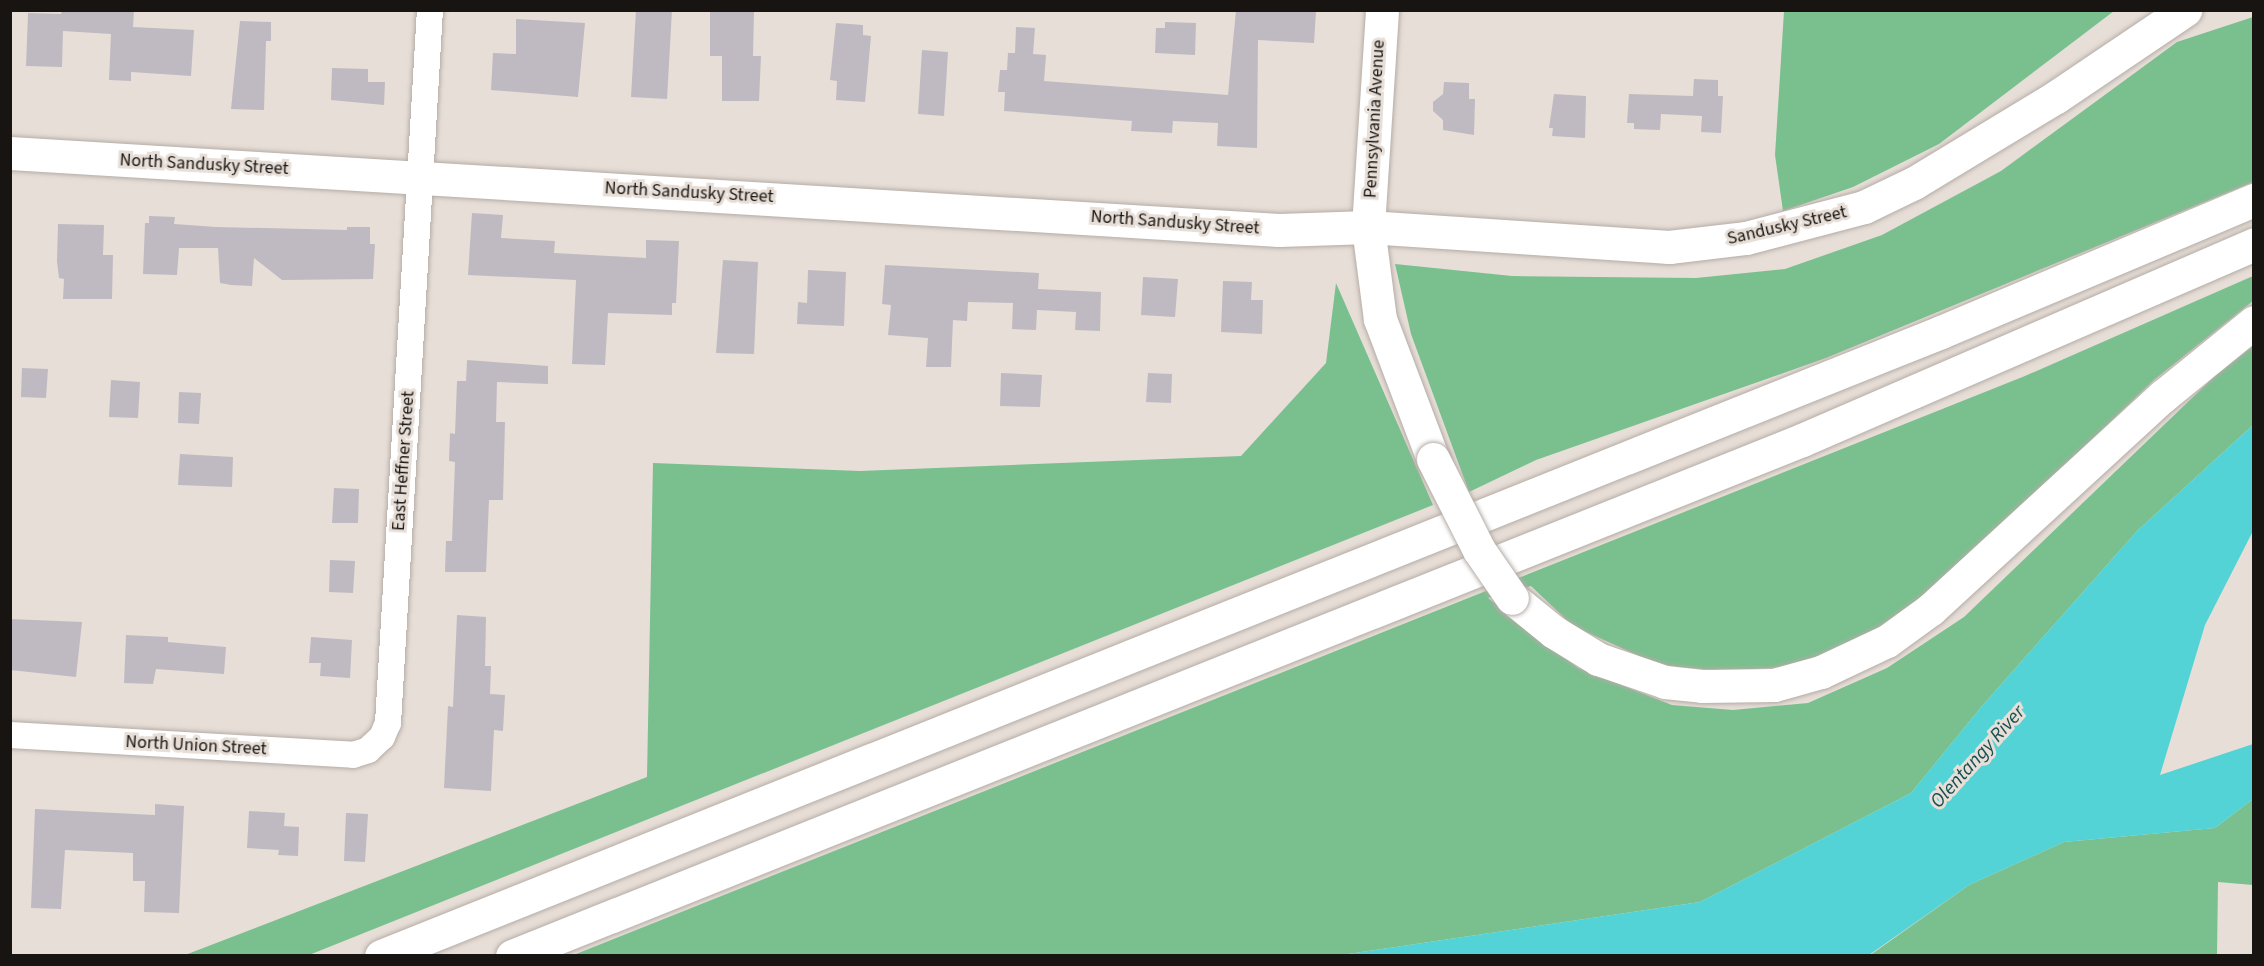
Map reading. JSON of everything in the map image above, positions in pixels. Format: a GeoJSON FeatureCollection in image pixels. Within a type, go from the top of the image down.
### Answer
{"type":"FeatureCollection","features":[{"type":"Feature","properties":{"kind":"main road","name":"Pennsylvania Avenue"},"geometry":{"type":"LineString","coordinates":[[1382,10],[1368,227],[1380,319],[1433,459],[1479,550],[1512,598],[1554,632],[1598,659],[1665,682],[1702,687],[1774,685],[1821,672],[1887,640],[1931,609],[2163,396],[2253,322]]}},
{"type":"Feature","properties":{"kind":"main road","name":"Sandusky Street"},"geometry":{"type":"LineString","coordinates":[[1368,227],[1669,247],[1746,238],[1812,224],[1864,207],[1914,183],[2056,97],[2186,10]]}},
{"type":"Feature","properties":{"kind":"main road","name":"North Sandusky Street"},"geometry":{"type":"LineString","coordinates":[[10,153],[1278,230],[1368,227]]}},
{"type":"Feature","properties":{"kind":"main road"},"geometry":{"type":"LineString","coordinates":[[381,956],[1941,332],[2253,200]]}},
{"type":"Feature","properties":{"kind":"main road"},"geometry":{"type":"LineString","coordinates":[[512,956],[1802,440],[2253,244]]}},
{"type":"Feature","properties":{"kind":"street","name":"East Heffner Street"},"geometry":{"type":"LineString","coordinates":[[378,742],[388,723],[430,10]]}},
{"type":"Feature","properties":{"kind":"street","name":"North Union Street"},"geometry":{"type":"LineString","coordinates":[[10,735],[353,755],[378,742]]}},
{"type":"Feature","properties":{"kind":"green space"},"geometry":{"type":"Polygon","coordinates":[[[1784,10],[2114,11],[1939,144],[1853,187],[1783,211],[1775,155],[1784,10]]]}},
{"type":"Feature","properties":{"kind":"green space"},"geometry":{"type":"Polygon","coordinates":[[[2253,17],[2253,182],[1826,358],[1536,460],[1469,492],[1411,334],[1395,264],[1512,276],[1696,278],[1785,269],[1882,235],[2001,171],[2177,42],[2253,17]]]}},
{"type":"Feature","properties":{"kind":"green space"},"geometry":{"type":"Polygon","coordinates":[[[2253,276],[2253,301],[2154,380],[1924,600],[1873,632],[1800,666],[1723,671],[1659,665],[1573,626],[1531,586],[1488,598],[1578,668],[1672,705],[1733,710],[1808,703],[1887,668],[1964,617],[2217,374],[2253,346],[2253,425],[2137,531],[1982,706],[1911,793],[1700,902],[1348,954],[571,956],[2025,376],[2253,276]]]}},
{"type":"Feature","properties":{"kind":"green space"},"geometry":{"type":"Polygon","coordinates":[[[1336,283],[1433,505],[309,955],[185,955],[647,777],[653,463],[860,471],[1241,456],[1326,363],[1336,283]]]}},
{"type":"Feature","properties":{"kind":"green space"},"geometry":{"type":"Polygon","coordinates":[[[2253,799],[2253,885],[2218,882],[2217,955],[1869,956],[1969,885],[2064,842],[2215,828],[2253,799]]]}},
{"type":"Feature","properties":{"kind":"water","name":"Olentangy River"},"geometry":{"type":"Polygon","coordinates":[[[2253,425],[2253,531],[2205,625],[2160,775],[2253,744],[2253,799],[2215,828],[2064,842],[1969,885],[1869,955],[1289,955],[1348,954],[1700,902],[1911,793],[1982,706],[2137,531],[2253,425]]]}},
{"type":"Feature","properties":{"kind":"building"},"geometry":{"type":"Polygon","coordinates":[[[62,10],[134,10],[133,27],[194,30],[191,76],[131,72],[131,81],[109,80],[111,34],[63,31],[62,67],[26,66],[28,13],[61,14],[62,10]]]}},
{"type":"Feature","properties":{"kind":"building"},"geometry":{"type":"Polygon","coordinates":[[[636,10],[672,10],[667,99],[631,97],[636,10]]]}},
{"type":"Feature","properties":{"kind":"building"},"geometry":{"type":"Polygon","coordinates":[[[710,10],[754,10],[753,56],[761,56],[759,101],[722,101],[722,56],[710,56],[710,10]]]}},
{"type":"Feature","properties":{"kind":"building"},"geometry":{"type":"Polygon","coordinates":[[[1236,10],[1316,11],[1314,43],[1258,40],[1257,148],[1217,146],[1218,123],[1173,121],[1172,133],[1131,131],[1132,121],[1004,111],[1005,92],[998,92],[1000,70],[1007,70],[1008,53],[1015,53],[1016,27],[1035,28],[1033,54],[1046,55],[1044,81],[1228,95],[1236,10]]]}},
{"type":"Feature","properties":{"kind":"building"},"geometry":{"type":"Polygon","coordinates":[[[516,19],[585,23],[578,97],[491,90],[493,53],[516,54],[516,19]]]}},
{"type":"Feature","properties":{"kind":"building"},"geometry":{"type":"Polygon","coordinates":[[[240,21],[271,22],[271,41],[266,41],[264,110],[231,109],[240,21]]]}},
{"type":"Feature","properties":{"kind":"building"},"geometry":{"type":"Polygon","coordinates":[[[1165,22],[1196,23],[1195,55],[1155,53],[1156,28],[1165,28],[1165,22]]]}},
{"type":"Feature","properties":{"kind":"building"},"geometry":{"type":"Polygon","coordinates":[[[836,23],[863,25],[863,35],[871,36],[865,102],[836,100],[837,81],[830,80],[836,23]]]}},
{"type":"Feature","properties":{"kind":"building"},"geometry":{"type":"Polygon","coordinates":[[[922,50],[948,52],[944,116],[918,114],[922,50]]]}},
{"type":"Feature","properties":{"kind":"building"},"geometry":{"type":"Polygon","coordinates":[[[332,68],[368,69],[368,82],[385,82],[384,105],[331,100],[332,68]]]}},
{"type":"Feature","properties":{"kind":"building"},"geometry":{"type":"Polygon","coordinates":[[[1694,79],[1718,80],[1718,96],[1723,96],[1721,133],[1701,132],[1702,116],[1661,114],[1660,130],[1634,129],[1634,123],[1627,123],[1629,94],[1693,96],[1694,79]]]}},
{"type":"Feature","properties":{"kind":"building"},"geometry":{"type":"Polygon","coordinates":[[[1444,82],[1469,83],[1469,99],[1475,99],[1474,135],[1443,130],[1443,120],[1433,111],[1433,102],[1443,94],[1444,82]]]}},
{"type":"Feature","properties":{"kind":"building"},"geometry":{"type":"Polygon","coordinates":[[[1554,94],[1586,96],[1585,138],[1552,136],[1553,128],[1549,128],[1554,94]]]}},
{"type":"Feature","properties":{"kind":"building"},"geometry":{"type":"Polygon","coordinates":[[[472,213],[503,215],[501,238],[555,241],[554,253],[646,258],[646,240],[679,241],[676,303],[672,303],[672,315],[608,313],[605,365],[572,364],[576,280],[468,275],[472,213]]]}},
{"type":"Feature","properties":{"kind":"building"},"geometry":{"type":"Polygon","coordinates":[[[149,216],[175,217],[174,224],[216,227],[347,230],[347,227],[370,227],[370,244],[375,244],[373,279],[282,280],[254,258],[252,286],[220,283],[218,248],[179,248],[177,275],[143,274],[145,223],[149,223],[149,216]]]}},
{"type":"Feature","properties":{"kind":"building"},"geometry":{"type":"Polygon","coordinates":[[[58,224],[104,225],[103,255],[113,255],[112,299],[63,299],[64,279],[59,278],[57,261],[58,224]]]}},
{"type":"Feature","properties":{"kind":"building"},"geometry":{"type":"Polygon","coordinates":[[[723,260],[758,262],[754,354],[716,353],[723,260]]]}},
{"type":"Feature","properties":{"kind":"building"},"geometry":{"type":"Polygon","coordinates":[[[885,265],[1039,273],[1038,289],[1101,292],[1100,331],[1075,330],[1076,312],[1037,310],[1036,330],[1012,329],[1013,303],[968,302],[967,321],[953,320],[951,367],[926,367],[928,338],[888,335],[891,305],[882,304],[885,265]]]}},
{"type":"Feature","properties":{"kind":"building"},"geometry":{"type":"Polygon","coordinates":[[[808,270],[846,272],[844,326],[797,324],[798,302],[807,303],[808,270]]]}},
{"type":"Feature","properties":{"kind":"building"},"geometry":{"type":"Polygon","coordinates":[[[1143,277],[1178,279],[1175,317],[1141,315],[1143,277]]]}},
{"type":"Feature","properties":{"kind":"building"},"geometry":{"type":"Polygon","coordinates":[[[1223,281],[1252,282],[1251,300],[1263,300],[1262,334],[1221,332],[1223,281]]]}},
{"type":"Feature","properties":{"kind":"building"},"geometry":{"type":"Polygon","coordinates":[[[467,360],[548,366],[548,384],[497,382],[496,422],[505,422],[503,500],[489,500],[486,572],[445,572],[446,541],[452,541],[455,462],[449,461],[450,433],[455,434],[457,381],[466,381],[467,360]]]}},
{"type":"Feature","properties":{"kind":"building"},"geometry":{"type":"Polygon","coordinates":[[[22,368],[48,369],[46,398],[21,397],[22,368]]]}},
{"type":"Feature","properties":{"kind":"building"},"geometry":{"type":"Polygon","coordinates":[[[1001,373],[1042,375],[1040,407],[1000,406],[1001,373]]]}},
{"type":"Feature","properties":{"kind":"building"},"geometry":{"type":"Polygon","coordinates":[[[1148,373],[1172,374],[1171,403],[1146,402],[1148,373]]]}},
{"type":"Feature","properties":{"kind":"building"},"geometry":{"type":"Polygon","coordinates":[[[111,380],[140,382],[138,418],[109,417],[111,380]]]}},
{"type":"Feature","properties":{"kind":"building"},"geometry":{"type":"Polygon","coordinates":[[[179,392],[201,393],[199,424],[178,423],[179,392]]]}},
{"type":"Feature","properties":{"kind":"building"},"geometry":{"type":"Polygon","coordinates":[[[180,454],[233,457],[232,487],[178,485],[180,454]]]}},
{"type":"Feature","properties":{"kind":"building"},"geometry":{"type":"Polygon","coordinates":[[[334,488],[359,489],[358,523],[332,523],[334,488]]]}},
{"type":"Feature","properties":{"kind":"building"},"geometry":{"type":"Polygon","coordinates":[[[330,560],[355,561],[353,593],[329,592],[330,560]]]}},
{"type":"Feature","properties":{"kind":"building"},"geometry":{"type":"Polygon","coordinates":[[[457,615],[486,617],[485,666],[491,666],[490,694],[505,695],[503,731],[494,730],[491,791],[444,788],[448,706],[453,707],[457,615]]]}},
{"type":"Feature","properties":{"kind":"building"},"geometry":{"type":"Polygon","coordinates":[[[10,619],[82,622],[76,677],[10,670],[10,619]]]}},
{"type":"Feature","properties":{"kind":"building"},"geometry":{"type":"Polygon","coordinates":[[[126,635],[168,637],[168,642],[226,647],[224,674],[156,669],[153,684],[124,683],[126,635]]]}},
{"type":"Feature","properties":{"kind":"building"},"geometry":{"type":"Polygon","coordinates":[[[311,637],[352,640],[350,678],[320,676],[321,663],[309,663],[311,637]]]}},
{"type":"Feature","properties":{"kind":"building"},"geometry":{"type":"Polygon","coordinates":[[[155,804],[184,806],[179,913],[144,912],[145,881],[133,881],[133,853],[65,850],[61,909],[31,908],[35,809],[155,815],[155,804]]]}},
{"type":"Feature","properties":{"kind":"building"},"geometry":{"type":"Polygon","coordinates":[[[249,811],[285,813],[284,826],[299,827],[298,856],[278,855],[279,850],[247,848],[249,811]]]}},
{"type":"Feature","properties":{"kind":"building"},"geometry":{"type":"Polygon","coordinates":[[[346,813],[368,814],[365,862],[344,861],[346,813]]]}}]}
